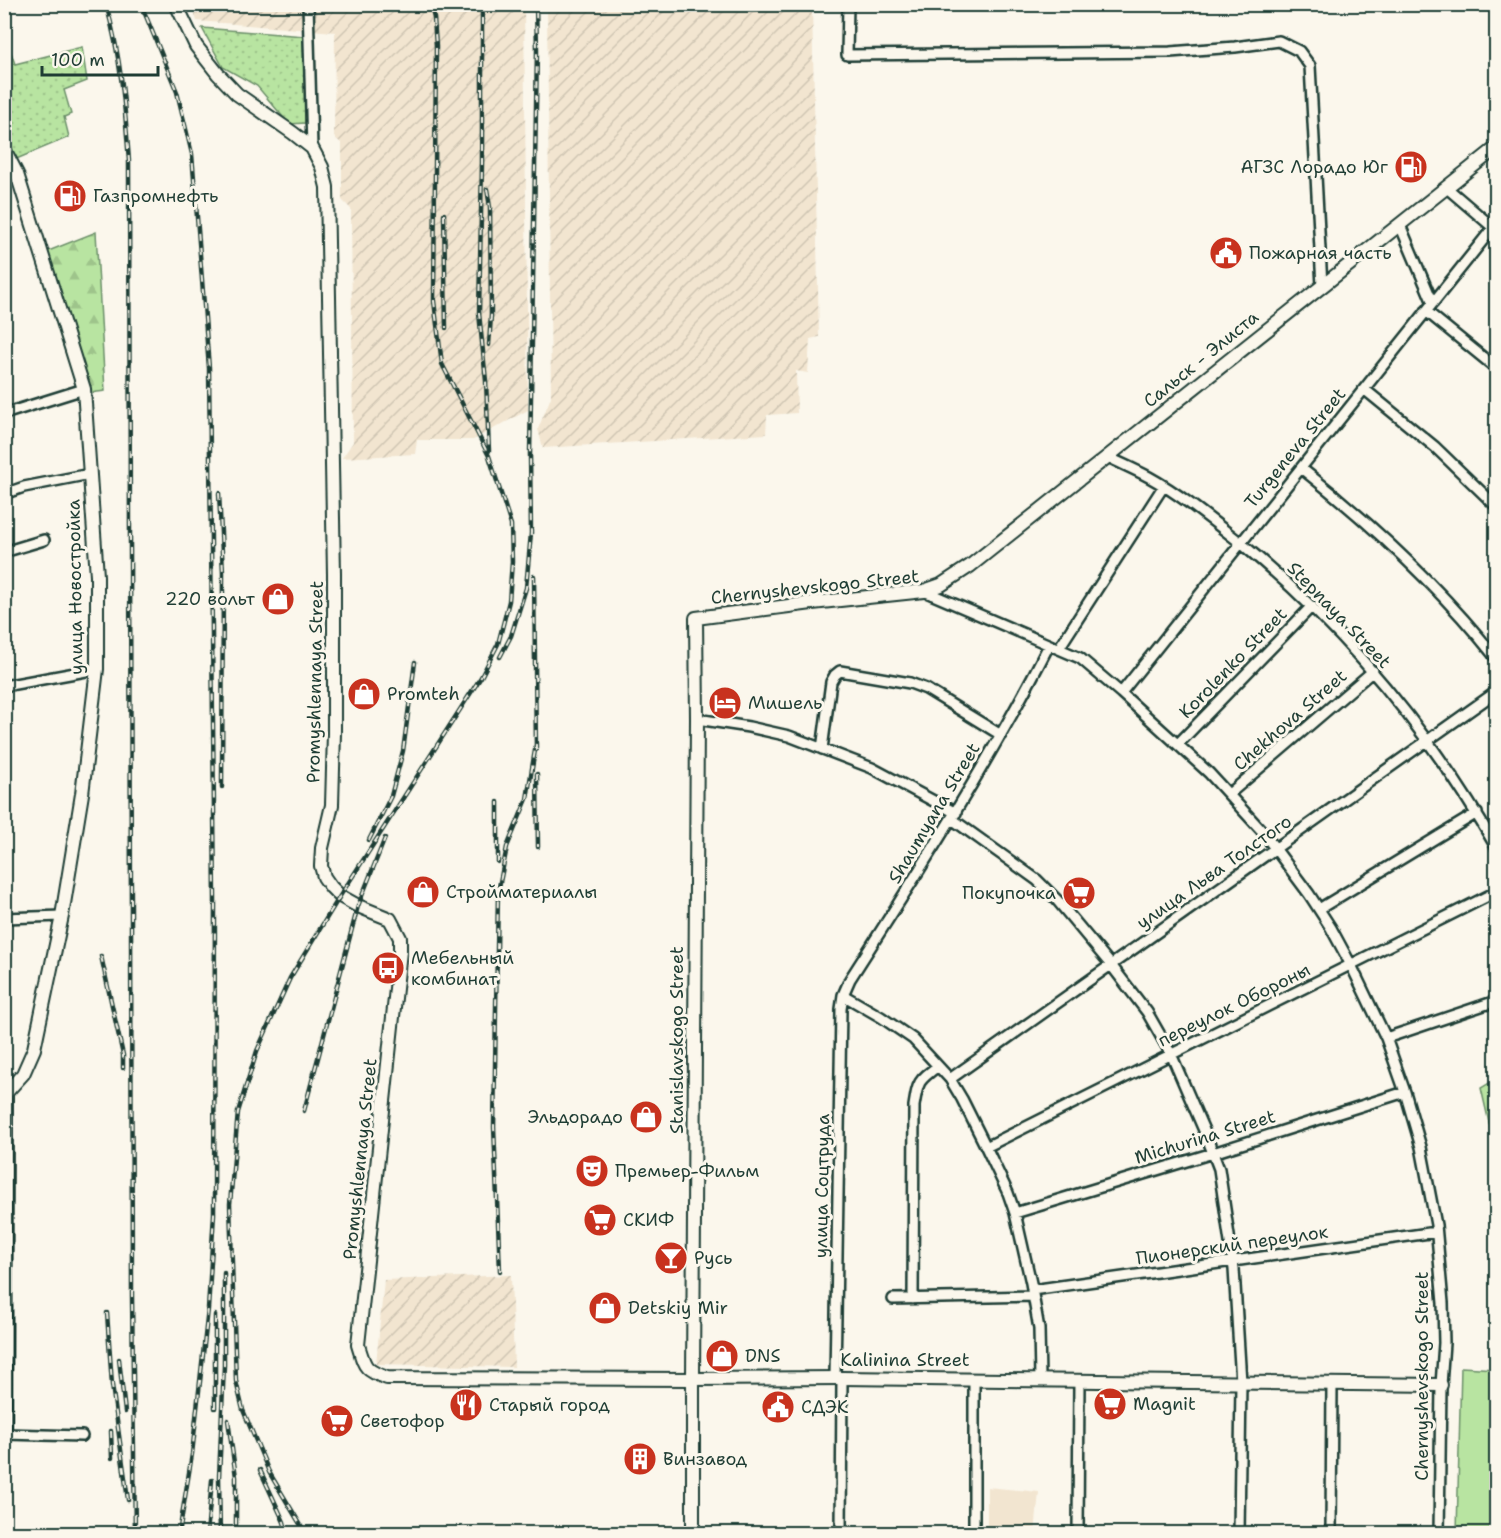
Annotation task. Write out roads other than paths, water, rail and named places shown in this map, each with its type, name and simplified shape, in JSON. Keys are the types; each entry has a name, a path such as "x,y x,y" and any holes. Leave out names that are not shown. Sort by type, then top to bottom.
{"main road":[{"name":"Promyshlennaya Street","path":"176,4 196,46 218,74 237,94 312,148 322,166 327,187 334,574 334,733 332,805 322,848 321,866 324,877 340,896 390,919 400,938 358,1345 364,1363 371,1372"},
{"name":"Сальск - Элиста","path":"924,591 941,585 970,566 1497,148"},
{"name":"улица Новостройка","path":"4,149 16,174 84,389 97,576 97,669 82,794 62,916 34,1049 23,1074 6,1093"},
{"name":"Chernyshevskogo Street","path":"696,618 924,591"},
{"name":"Stanislavskogo Street","path":"693,1533 696,618"},
{"name":"Kalinina Street","path":"371,1372 387,1378 1040,1379 1441,1385"}],"street":[{"path":"308,4 312,148"},
{"path":"848,4 847,55 1170,52 1279,41 1299,51 1310,66 1322,286"},
{"path":"1447,188 1496,228"},
{"path":"1400,225 1433,303"},
{"name":"Turgeneva Street","path":"1121,693 1426,311 1496,228"},
{"path":"1426,311 1497,368"},
{"path":"4,414 84,389"},
{"path":"1364,389 1435,447 1497,506"},
{"name":"Stepnaya Street","path":"1108,457 1151,478 1199,512 1240,543 1312,606 1373,671 1428,740 1497,847"},
{"path":"1301,468 1366,520 1402,554 1451,604 1497,658"},
{"path":"4,494 24,487 90,474"},
{"path":"1059,648 1163,487"},
{"path":"4,552 44,540"},
{"name":"Chernyshevskogo Street","path":"924,591 1080,658 1121,693 1229,794 1276,848 1319,909 1351,965 1386,1038 1405,1092 1423,1156 1437,1232 1444,1343 1441,1385 1439,1533"},
{"name":"Korolenko Street","path":"1178,744 1312,606"},
{"name":"Shaumyana Street","path":"843,995 850,979 954,816 1049,645"},
{"path":"4,686 97,669"},
{"path":"822,748 831,682 840,671 910,683 926,690 1001,735"},
{"name":"Chekhova Street","path":"1229,794 1373,671"},
{"name":"улица Льва Толстого","path":"950,1079 1497,692"},
{"path":"697,720 749,727 789,736 822,748 872,768 954,816 1038,880 1111,965 1147,1012 1171,1054 1219,1169 1233,1261 1241,1382 1239,1533"},
{"path":"1319,909 1477,813"},
{"name":"переулок Обороны","path":"986,1147 1497,892"},
{"path":"4,918 62,916"},
{"path":"843,995 913,1039 950,1079 962,1099 1008,1193 1015,1213 1039,1329 1040,1379"},
{"name":"улица Соцтруда","path":"841,1533 838,1378 843,995"},
{"path":"1386,1038 1497,1001"},
{"path":"913,1299 914,1106 917,1085 924,1076 938,1066"},
{"name":"Michurina Street","path":"1015,1213 1405,1092"},
{"path":"6,1093 5,1434 82,1436"},
{"name":"Пионерский переулок","path":"893,1299 1033,1293 1437,1232"},
{"path":"974,1379 974,1533"},
{"path":"1078,1533 1079,1380"},
{"path":"1331,1533 1332,1383"}],"railway":[{"path":"106,4 119,63 129,161 132,1296 135,1534"},
{"path":"141,4 177,92 192,154 209,368 215,899 214,1214 208,1309 192,1454 179,1534"},
{"path":"306,1534 269,1472 243,1410 236,1381 230,1204 238,1112 257,1051 290,978 481,677 498,644 509,601 512,562 511,525 489,456 442,364 434,301 436,46 434,18 430,4"},
{"path":"482,4 479,313 486,381 489,451"},
{"path":"500,657 511,636 526,588 531,533 536,4"},
{"path":"487,189 490,207 489,345"},
{"path":"444,214 446,328"},
{"path":"219,493 223,573 222,787"},
{"path":"534,576 536,750"},
{"path":"369,840 391,796 403,751 415,662"},
{"path":"500,1271 494,1127 498,892 507,847 527,799 536,744"},
{"path":"537,774 538,847"},
{"path":"498,802 498,862"},
{"path":"304,1111 358,906 385,838"},
{"path":"101,956 123,1055 123,1068"},
{"path":"220,1534 219,1477 224,1365 224,1273"},
{"path":"107,1313 112,1385 128,1500"},
{"path":"215,1315 215,1408"},
{"path":"119,1359 125,1412"},
{"path":"228,1420 236,1477 236,1534"},
{"path":"111,1431 112,1458"},
{"path":"260,1470 284,1522 287,1534"},
{"path":"207,1534 212,1480"}],"place":[{"name":"АГЗС Лорадо Юг","path":"1411,167"},
{"name":"Газпромнефть","path":"70,196"},
{"name":"Пожарная часть","path":"1226,253"},
{"name":"220 вольт","path":"278,599"},
{"name":"Promteh","path":"364,694"},
{"name":"Мишель","path":"725,703"},
{"name":"Стройматериалы","path":"423,892"},
{"name":"Покупочка","path":"1079,893"},
{"name":"Мебельный комбинат","path":"388,968"},
{"name":"Эльдорадо","path":"646,1117"},
{"name":"Премьер-Фильм","path":"592,1171"},
{"name":"СКИФ","path":"600,1220"},
{"name":"Русь","path":"671,1258"},
{"name":"Detskiy Mir","path":"605,1308"},
{"name":"DNS","path":"722,1356"},
{"name":"Magnit","path":"1110,1404"},
{"name":"Старый город","path":"466,1405"},
{"name":"СДЭК","path":"778,1407"},
{"name":"Светофор","path":"337,1421"},
{"name":"Винзавод","path":"640,1459"}]}
